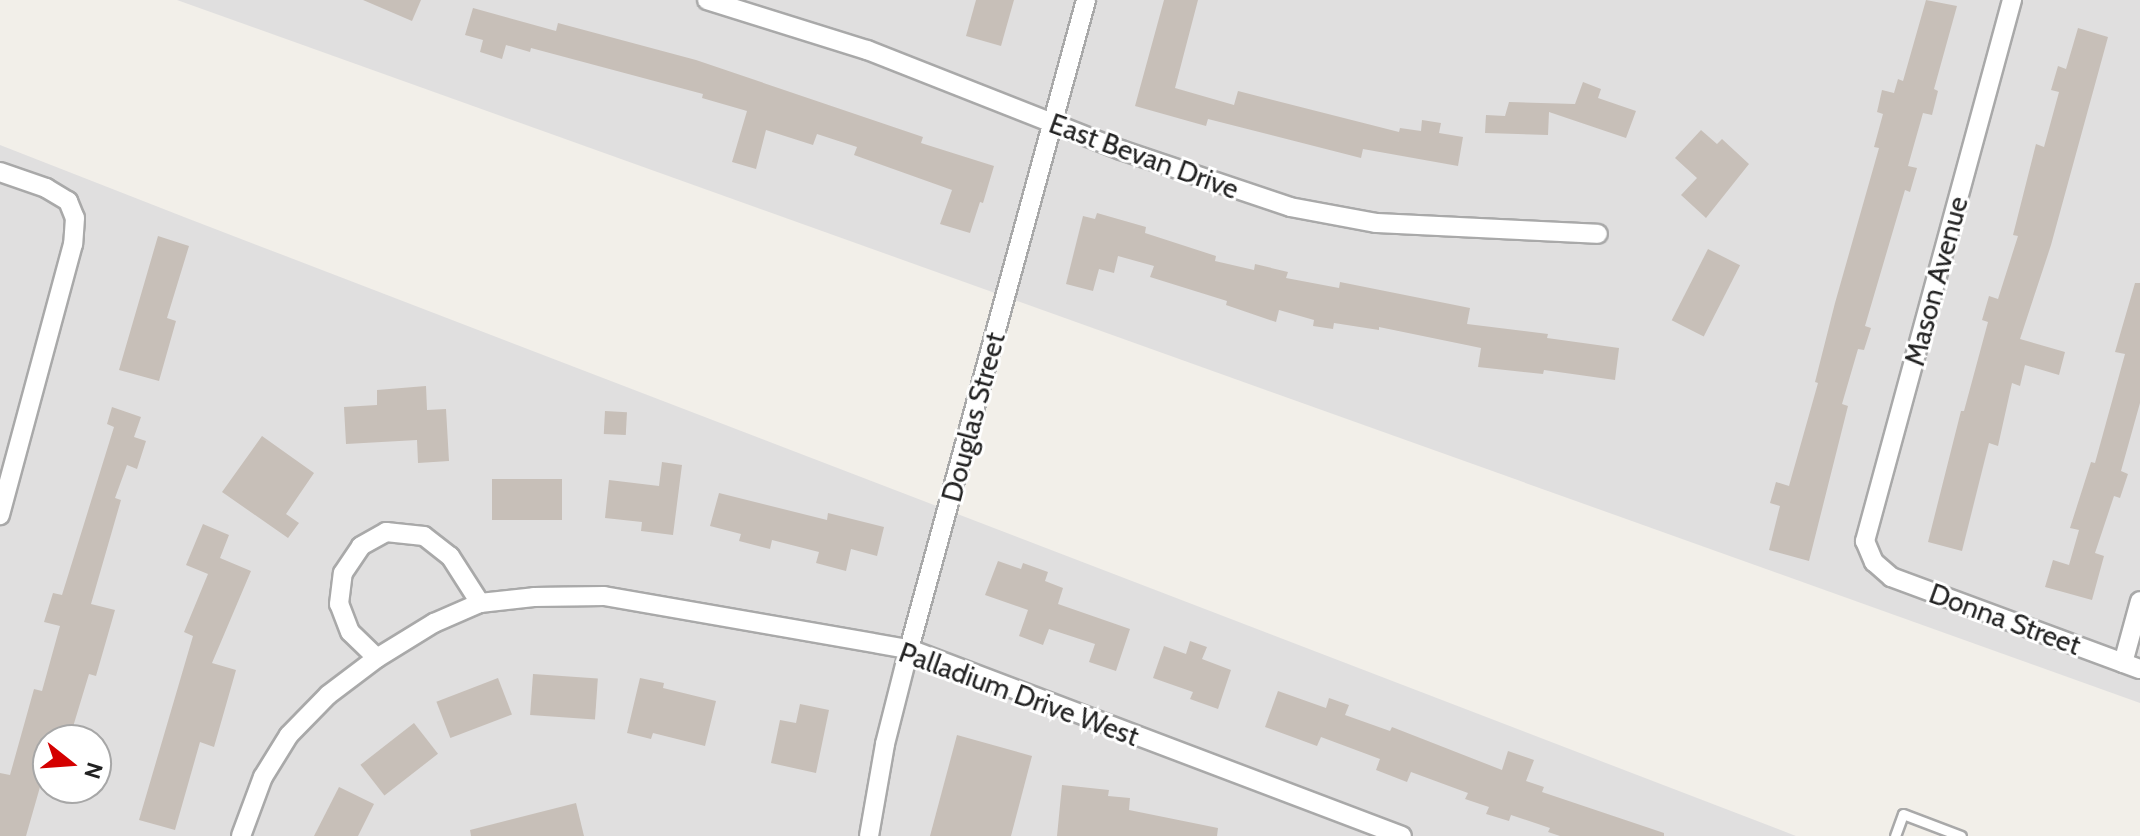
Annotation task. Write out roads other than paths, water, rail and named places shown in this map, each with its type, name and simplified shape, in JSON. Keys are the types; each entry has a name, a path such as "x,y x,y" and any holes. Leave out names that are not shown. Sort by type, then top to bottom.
{"street":[{"name":"East Bevan Drive","path":"707,0 733,3 892,59 1052,124 1290,207 1376,223 1598,234"},
{"name":"Douglas Street","path":"869,836 885,744 909,649 1086,0"},
{"name":"Mason Avenue","path":"1874,562 1865,541 2012,0"},
{"path":"0,172 46,188 68,201 75,218 73,244 0,515"},
{"path":"377,658 350,632 339,604 343,573 361,546 386,532 424,536 450,556 480,603"},
{"name":"Donna Street","path":"1874,562 1891,577 2132,666"},
{"name":"Palladium Drive West","path":"242,831 263,777 289,735 328,695 377,658 434,623 480,603 534,597 604,596 909,649 1402,836"},
{"path":"2132,666 2140,601"}],"lane":[{"path":"1895,836 1903,814 1955,835"}]}
